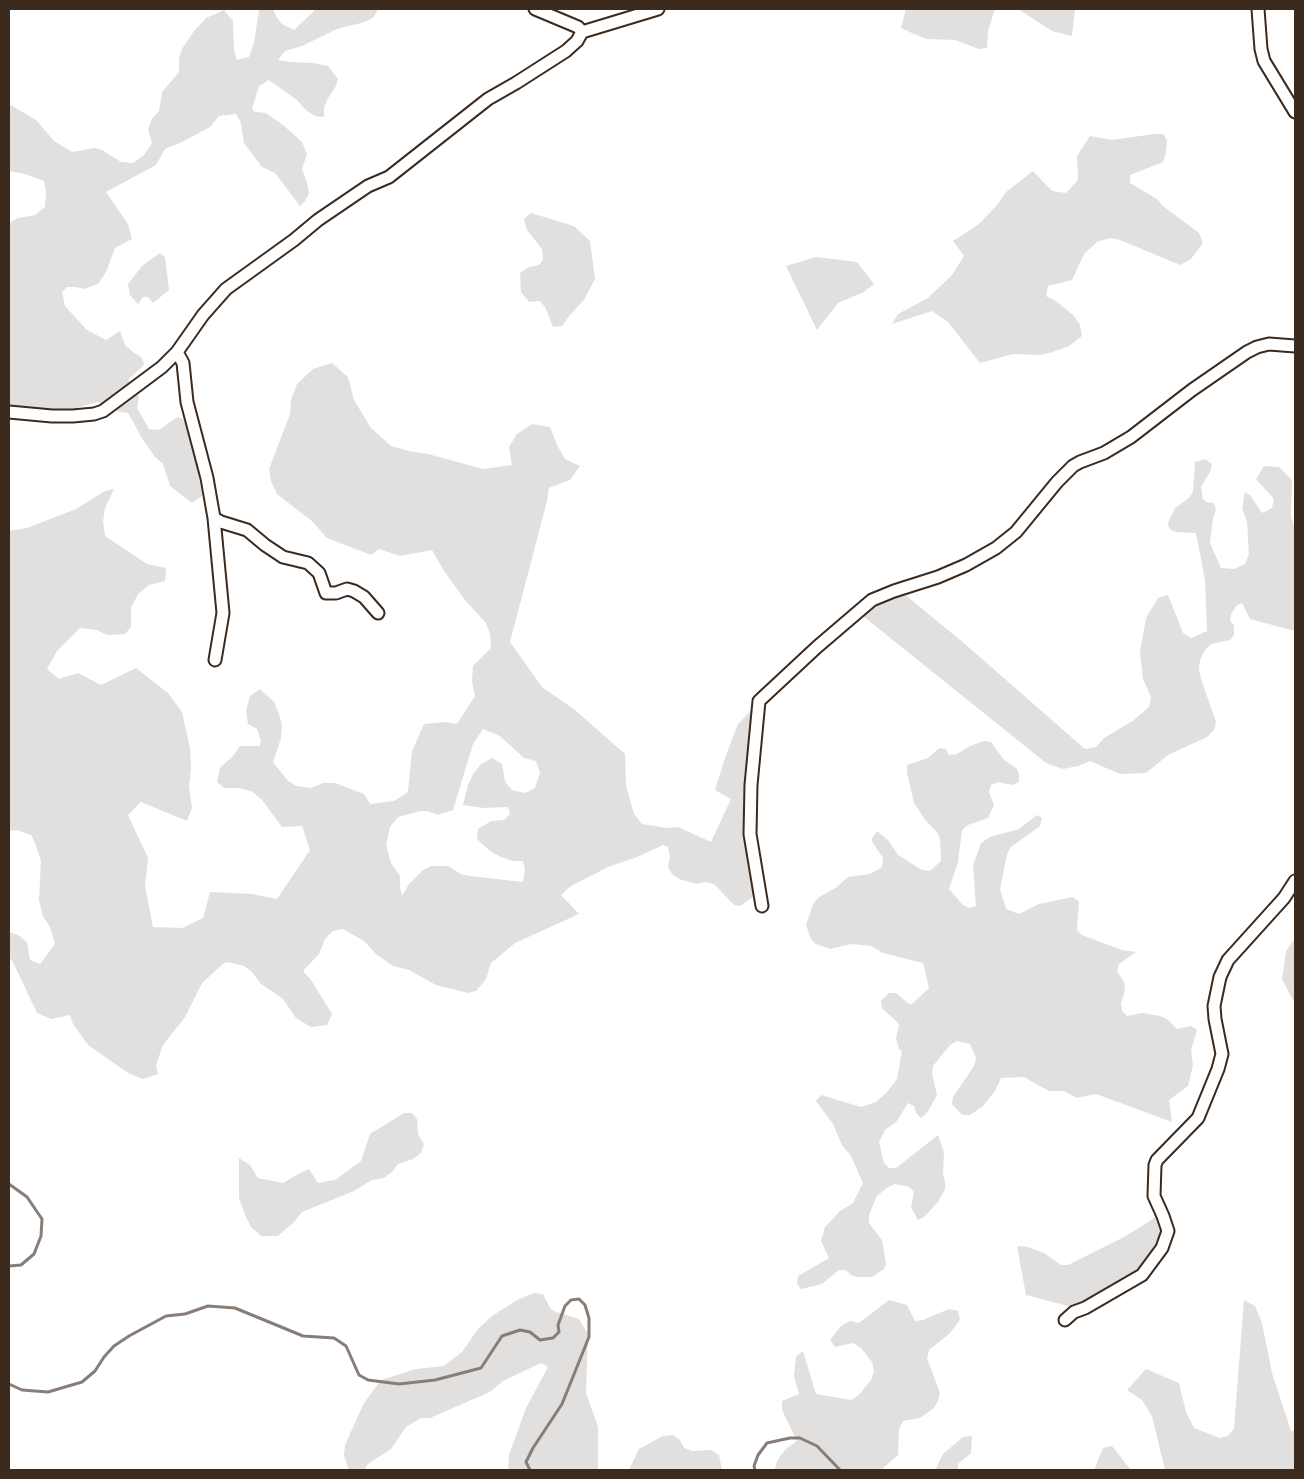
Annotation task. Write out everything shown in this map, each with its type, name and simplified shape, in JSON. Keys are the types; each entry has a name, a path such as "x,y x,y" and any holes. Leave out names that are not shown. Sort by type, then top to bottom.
{"street":[{"path":"535,9 578,28 582,32"},
{"path":"9,412 59,416 87,415 103,411 150,378 177,352 203,315 226,288 294,240 318,220 368,186 389,177 488,99 566,51 578,41 582,32 658,9"},
{"path":"1258,9 1260,49 1264,61 1295,112"},
{"path":"762,906 750,834 751,785 756,716 759,701 816,647 858,614 872,600 938,577 966,565 996,548 1016,532 1057,482 1073,466 1131,437 1192,390 1247,352 1269,344 1295,346"},
{"path":"177,352 183,363 186,397 207,478 214,518 223,613 216,660"},
{"path":"214,518 220,522 247,530 265,546 283,557 308,563 319,573 326,593 350,590 364,597 378,613"},
{"path":"1065,1320 1074,1312 1085,1308 1142,1275 1162,1248 1168,1231 1164,1216 1154,1196 1154,1165 1198,1118 1218,1069 1222,1054 1214,1006 1223,969 1228,960 1254,929 1284,898 1295,881"}],"shaded area":[{"path":"259,9 273,9 282,24 294,30 314,9 378,9 374,17 365,22 337,29 302,46 285,51 278,60 328,66 338,79 324,108 324,117 315,116 306,110 297,100 269,80 259,86 252,109 255,112 266,113 283,125 302,142 307,154 302,169 309,193 305,201 300,206 275,173 262,167 244,143 241,123 236,114 219,116 210,127 165,149 156,165 106,192 128,224 132,239 115,248 106,272 98,284 84,289 67,287 62,292 65,306 87,330 106,340 120,331 125,345 142,358 144,365 128,380 139,397 137,408 149,429 159,430 177,417 183,419 191,437 202,496 192,503 170,486 163,464 155,457 141,437 128,413 120,412 97,402 73,409 9,406 9,223 18,218 35,215 45,207 46,191 44,181 25,174 9,171 9,104 36,120 54,141 72,152 95,148 102,150 121,162 133,163 144,155 152,143 148,130 152,119 159,111 162,92 179,72 179,58 182,49 194,31 206,18 224,10 233,21 234,50 237,60 249,57 254,43"},
{"path":"906,9 995,9 988,31 987,48 979,49 955,40 927,39 901,28"},
{"path":"1018,9 1075,9 1072,36 1052,31"},
{"path":"1164,134 1167,141 1163,162 1130,175 1130,183 1157,199 1163,206 1199,233 1203,243 1191,259 1180,265 1120,240 1110,238 1097,242 1084,254 1072,280 1048,286 1046,296 1056,301 1074,316 1080,325 1082,336 1069,346 1040,355 1013,354 980,363 948,322 932,311 892,324 898,314 928,298 952,275 964,256 953,241 979,224 998,204 1006,192 1033,171 1052,191 1066,193 1078,180 1077,156 1090,136 1112,140"},
{"path":"531,213 574,226 590,241 595,279 584,300 562,326 553,327 545,307 540,301 529,302 521,292 520,273 529,267 539,265 543,260 542,249 527,230 524,219"},
{"path":"160,253 165,257 169,290 153,303 148,297 143,297 138,304 130,295 128,284 142,266"},
{"path":"816,257 857,262 874,284 864,292 838,303 817,330 786,266"},
{"path":"332,363 348,377 354,400 371,428 391,446 409,451 428,454 483,469 512,465 509,447 517,434 532,424 550,427 565,459 580,466 570,480 549,488 510,642 542,687 575,710 625,754 626,786 634,814 642,824 667,828 678,827 711,842 731,799 715,790 726,755 738,724 754,707 744,815 749,862 756,883 753,897 740,906 734,905 714,884 705,882 697,884 679,879 672,874 668,867 670,857 668,847 663,845 608,867 571,886 561,895 579,914 515,943 491,963 486,979 476,991 468,993 436,985 409,970 393,966 376,954 364,941 343,929 333,931 325,939 319,954 303,971 311,980 332,1014 327,1025 311,1027 296,1018 283,999 260,983 252,972 244,966 228,962 224,963 202,983 185,1017 163,1045 156,1065 158,1074 143,1079 128,1073 88,1045 73,1024 70,1015 51,1019 37,1013 9,957 9,932 18,935 27,942 30,960 40,964 55,944 50,927 43,916 39,900 41,861 36,845 31,835 17,830 9,831 9,531 27,528 76,509 105,491 114,489 105,508 103,522 105,536 147,564 166,568 165,581 149,585 138,594 131,608 131,627 125,634 107,635 97,630 80,628 57,651 47,669 59,679 78,673 101,685 136,668 168,693 182,712 190,748 191,769 189,786 192,808 187,821 141,802 128,815 148,858 145,886 153,927 182,928 203,918 210,892 252,894 277,899 310,850 302,826 282,827 262,800 253,792 240,788 224,788 217,782 220,768 233,756 240,746 260,746 261,741 257,729 248,724 246,711 250,696 260,689 274,702 282,725 281,738 273,762 288,781 297,786 311,788 323,783 335,783 364,794 370,804 394,801 408,792 412,751 424,724 446,722 457,724 475,696 472,681 473,666 491,648 490,634 486,623 465,600 444,571 432,550 400,556 379,549 371,555 327,538 313,522 277,494 271,481 269,469 290,414 291,400 297,384 313,369","holes":["483,729 500,736 524,758 536,761 540,773 535,788 525,793 512,790 505,782 502,764 492,758 481,764 473,774 463,805 484,808 508,807 510,814 504,820 491,821 478,829 477,839 490,851 501,857 513,861 523,861 525,869 523,882 470,876 461,874 448,866 431,866 423,870 409,884 402,896 400,876 391,863 386,845 390,827 398,817 421,811 438,815 453,810 473,744"]},
{"path":"1205,459 1212,464 1210,472 1201,487 1203,499 1206,502 1214,503 1216,510 1213,518 1210,543 1221,568 1234,569 1245,564 1249,554 1247,522 1242,508 1245,492 1250,495 1262,513 1272,508 1274,499 1256,479 1264,466 1279,467 1292,480 1291,517 1295,527 1295,631 1250,619 1242,603 1236,606 1230,621 1234,625 1234,635 1230,640 1211,644 1205,650 1200,660 1201,679 1216,722 1214,730 1207,737 1168,755 1146,773 1120,774 1090,761 1063,769 1046,763 863,616 875,603 903,593 965,644 1085,749 1096,747 1104,738 1134,720 1149,707 1151,697 1143,679 1140,652 1146,618 1158,598 1168,595 1183,633 1191,638 1207,631 1205,580 1196,533 1176,532 1168,526 1175,508 1189,498 1193,492 1195,462"},
{"path":"984,741 991,742 1004,760 1016,768 1019,774 1019,782 1012,785 998,782 991,785 989,792 994,805 988,818 968,825 962,830 958,862 949,889 963,905 969,908 976,906 973,865 981,843 990,837 1019,829 1037,815 1042,818 1040,826 1011,847 1007,854 1000,889 1006,909 1019,914 1039,904 1072,897 1079,901 1077,930 1082,935 1122,950 1136,952 1119,964 1117,971 1124,982 1125,990 1121,1004 1122,1011 1127,1016 1142,1013 1160,1016 1167,1019 1177,1029 1191,1026 1197,1030 1191,1050 1193,1065 1188,1086 1169,1100 1172,1122 1096,1094 1077,1098 1064,1091 1049,1091 1024,1077 1001,1078 995,1091 982,1107 970,1115 962,1115 952,1104 953,1097 974,1066 976,1058 970,1044 957,1041 950,1045 933,1066 932,1074 937,1095 927,1113 921,1118 916,1113 914,1106 908,1103 897,1121 885,1130 879,1142 884,1163 889,1168 896,1168 938,1135 944,1152 943,1174 945,1189 938,1202 924,1217 918,1220 911,1207 914,1192 909,1187 895,1184 888,1187 877,1196 869,1215 869,1223 882,1240 886,1263 884,1269 872,1277 857,1277 851,1275 846,1270 839,1270 822,1284 801,1289 797,1284 798,1276 829,1258 821,1241 825,1227 840,1211 853,1203 863,1183 851,1156 842,1145 833,1124 816,1101 821,1095 861,1107 876,1102 887,1092 897,1079 902,1051 899,1049 896,1038 898,1023 882,1008 881,1001 889,993 896,993 909,1004 912,1004 929,988 923,963 883,953 871,946 851,944 830,949 816,944 811,939 806,925 813,904 818,898 837,887 848,877 870,874 882,867 883,858 871,840 877,831 888,840 898,855 922,870 930,871 941,861 940,838 914,803 907,765 928,758 939,748 946,749 949,755 957,754 970,746"},
{"path":"1295,938 1295,1004 1282,979 1286,951"},
{"path":"404,1113 412,1113 417,1119 418,1134 424,1144 421,1153 413,1159 398,1164 384,1178 372,1180 354,1191 302,1212 278,1236 261,1236 251,1227 239,1198 239,1158 250,1165 258,1178 283,1183 309,1169 318,1183 335,1180 361,1161 370,1134"},
{"path":"1158,1214 1164,1230 1158,1247 1139,1273 1072,1307 1026,1295 1017,1246 1028,1247 1044,1253 1061,1265 1068,1265 1124,1237"},
{"path":"534,1293 543,1294 550,1308 556,1312 579,1319 588,1334 586,1393 598,1427 598,1470 508,1470 509,1455 526,1408 548,1367 541,1363 503,1381 490,1392 430,1418 421,1418 406,1427 391,1449 368,1464 364,1470 349,1470 344,1456 345,1445 364,1403 381,1380 416,1369 444,1366 462,1352 478,1329 492,1316 517,1300"},
{"path":"889,1300 907,1305 915,1321 923,1320 949,1309 958,1311 960,1320 949,1334 929,1350 927,1358 940,1393 934,1408 920,1418 903,1421 899,1429 898,1455 881,1470 775,1470 780,1456 797,1441 782,1410 782,1401 799,1394 794,1376 796,1357 803,1351 816,1394 851,1400 859,1395 871,1380 874,1371 872,1362 861,1348 853,1343 835,1347 830,1340 841,1326 850,1321 859,1323"},
{"path":"1244,1300 1255,1306 1262,1323 1272,1373 1291,1431 1295,1430 1295,1470 1165,1470 1152,1416 1142,1400 1127,1390 1146,1369 1179,1383 1186,1412 1194,1428 1220,1438 1228,1436 1234,1428"},
{"path":"673,1435 680,1440 684,1448 693,1451 711,1450 719,1455 722,1470 629,1470 639,1449 663,1436"},
{"path":"972,1436 971,1453 958,1464 958,1470 935,1470 943,1454 963,1437"},
{"path":"1112,1446 1131,1470 1094,1470 1103,1448"}],"waterway":[{"path":"9,1184 27,1197 42,1219 41,1236 34,1254 21,1265 9,1266"},
{"path":"9,1384 22,1390 48,1392 82,1382 95,1371 114,1346 129,1336 166,1316 185,1314 208,1306 235,1308 303,1336 334,1338 346,1346 359,1375 368,1380 399,1384 435,1380 481,1368 502,1336 520,1330 530,1332 540,1340 553,1338 559,1332 558,1325 565,1306 571,1300 579,1299 585,1305 589,1318 589,1337 562,1404 526,1462 530,1470"},
{"path":"755,1470 754,1466 758,1455 767,1443 790,1438 800,1438 817,1446 840,1470"}]}
